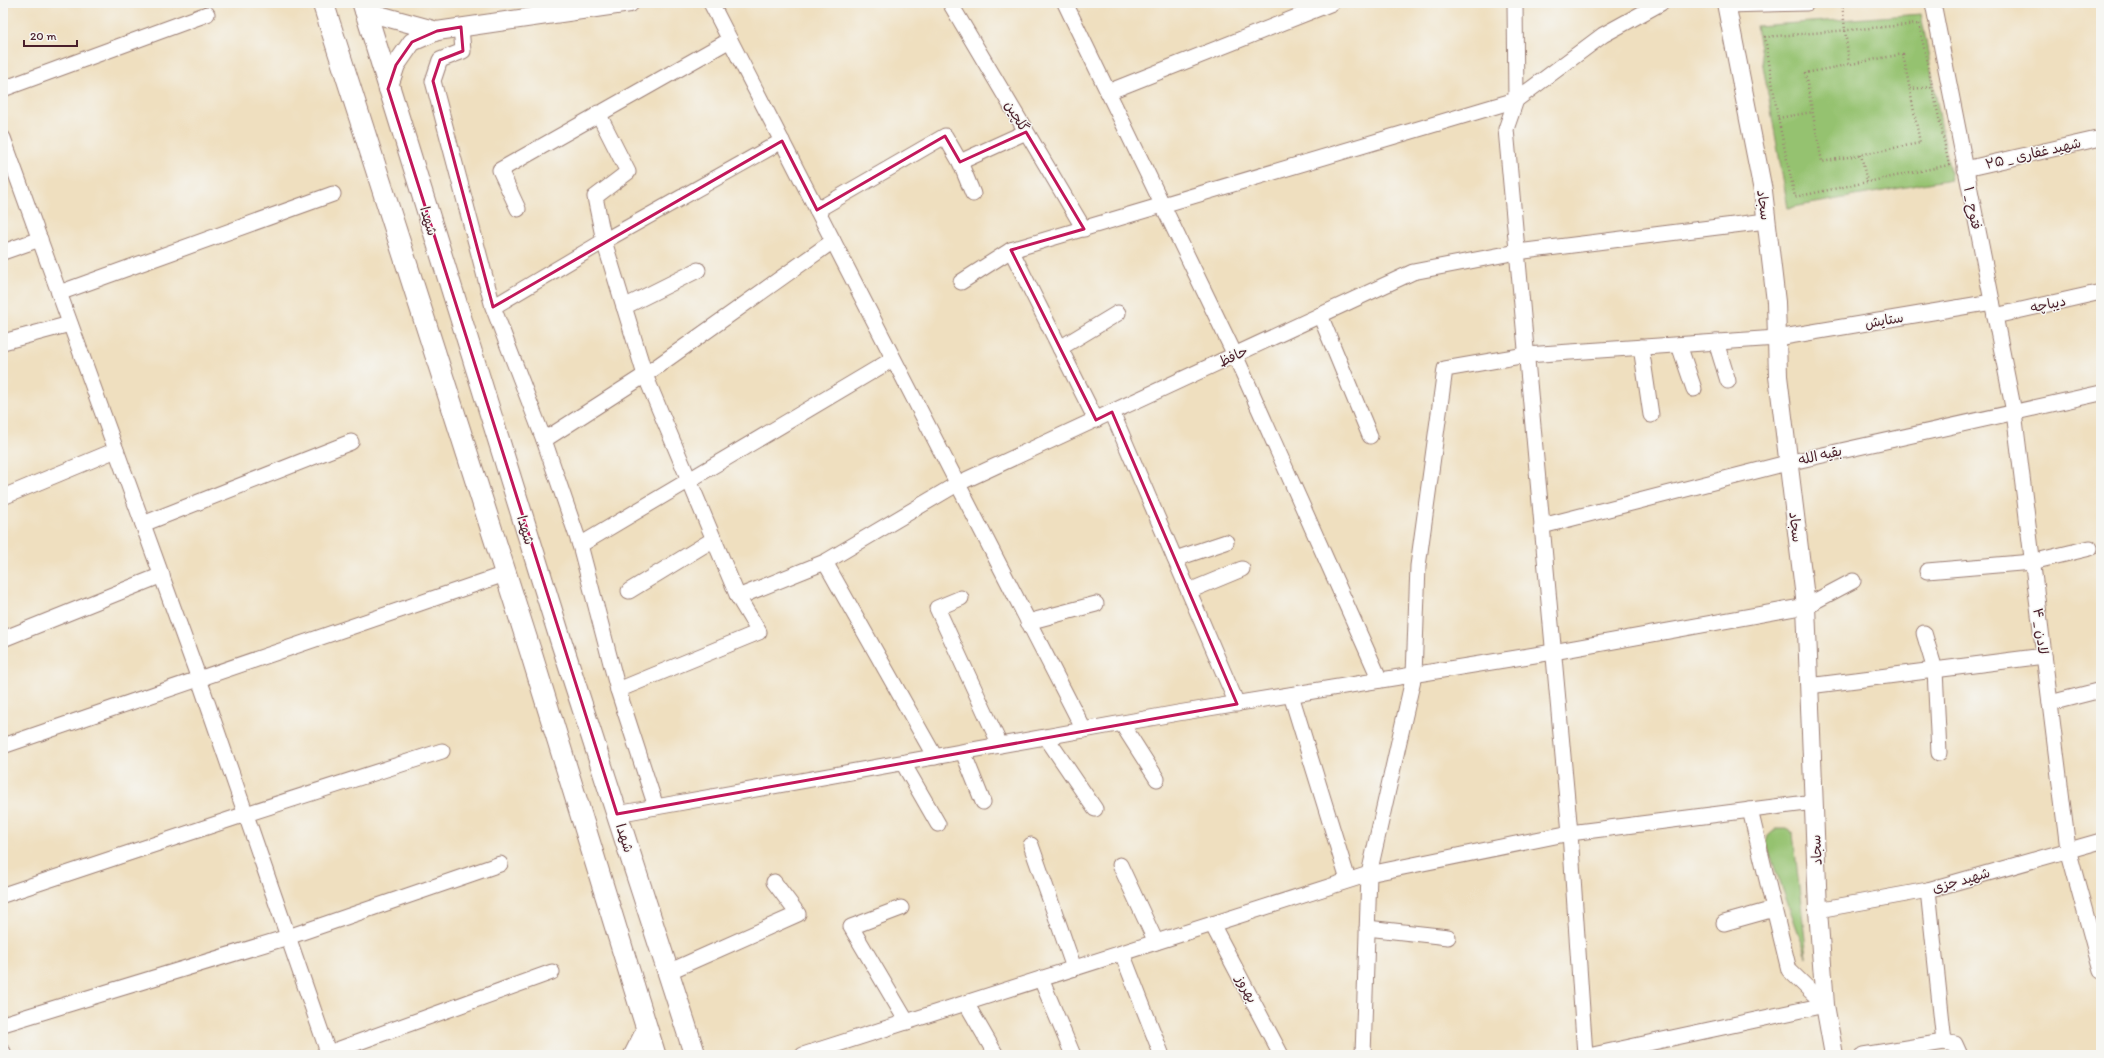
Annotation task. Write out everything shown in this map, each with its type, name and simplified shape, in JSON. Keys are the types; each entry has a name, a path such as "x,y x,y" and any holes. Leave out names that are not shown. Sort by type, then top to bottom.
{"main road":[{"path":"323,3 472,469 655,1055"},
{"name":"شهدا","path":"363,7 504,458 695,1055"},
{"path":"472,469 504,458"}],"street":[{"path":"388,89 396,66 412,42 437,30 461,27 554,8 630,3"},
{"path":"711,3 1084,730"},
{"name":"گلچین","path":"950,3 1084,229"},
{"path":"1065,3 1235,355 1380,680"},
{"path":"1108,92 1332,3"},
{"path":"1515,3 1516,100 1506,129 1570,833 1585,1055"},
{"path":"961,282 1011,250 1516,100 1603,35 1661,3"},
{"path":"1726,4 1808,3"},
{"name":"فتوح _ ۱","path":"1934,3 1965,169 2014,412"},
{"name":"سجاد","path":"1726,4 1763,192 1776,302 1778,376 1787,463 1806,606 1818,910 1825,1005 1834,1055"},
{"path":"363,7 437,30"},
{"path":"3,89 207,14"},
{"path":"461,27 463,51 440,60 433,81 493,307 544,440 580,545 618,690 656,807"},
{"path":"518,209 500,170 598,113 730,40"},
{"path":"598,113 628,172 595,197 604,241 645,375 738,597 759,632 618,690"},
{"path":"960,162 1026,132"},
{"path":"817,210 945,136 960,162 973,194"},
{"path":"3,138 199,679 327,1054 552,972"},
{"name":"شهید غفاری _ ۲۵","path":"1965,169 2101,138"},
{"path":"493,307 604,241 782,141"},
{"path":"59,293 333,194"},
{"name":"حافظ","path":"738,597 825,562 957,484 1413,272 1517,252 1766,221"},
{"path":"3,252 40,239"},
{"path":"544,440 645,375 833,241"},
{"path":"1011,250 1096,420"},
{"path":"624,307 698,270"},
{"name":"دیباچه","path":"1993,309 2101,292"},
{"name":"ستایش","path":"1414,675 1418,566 1445,369 1526,355 1777,338 1993,309"},
{"path":"1060,348 1118,314"},
{"path":"1320,315 1370,436"},
{"path":"3,342 70,324"},
{"path":"1716,342 1728,380"},
{"path":"1679,345 1694,389"},
{"path":"1641,347 1651,415"},
{"path":"580,545 893,359"},
{"name":"بقیه الله","path":"1542,526 1787,463 2101,393"},
{"path":"1112,412 1237,704"},
{"name":"لادن _ ۴","path":"2014,412 2068,849 2101,971"},
{"path":"143,524 351,442"},
{"path":"3,497 116,450"},
{"path":"629,591 714,538"},
{"path":"1175,560 1226,542"},
{"path":"1927,572 2032,562 2090,548"},
{"path":"825,562 935,757"},
{"path":"1189,591 1242,569"},
{"path":"3,746 505,574"},
{"path":"3,639 162,575"},
{"path":"617,814 1084,730 1553,652 1806,606 1853,582"},
{"path":"961,598 937,608 1000,745"},
{"path":"1028,622 1096,604"},
{"path":"1924,633 1936,670 1939,753"},
{"path":"1809,686 2044,656"},
{"path":"1363,1055 1369,874 1414,675"},
{"path":"2050,703 2101,690"},
{"path":"1292,695 1348,880"},
{"path":"1122,724 1158,779"},
{"path":"1046,737 1095,808"},
{"path":"3,896 246,814 442,751"},
{"path":"963,752 983,802"},
{"path":"903,763 938,824"},
{"path":"803,1055 1369,874 1570,833 1814,802"},
{"path":"1750,810 1789,970 1825,1005"},
{"name":"شهید جزی","path":"1818,910 1928,890 2068,849 2101,841"},
{"path":"1031,845 1074,968"},
{"path":"3,1024 288,937 500,864"},
{"path":"1120,865 1156,942"},
{"path":"668,972 798,914 774,882"},
{"path":"1928,890 1944,1042"},
{"path":"902,908 851,927 907,1022"},
{"path":"1724,923 1774,909"},
{"name":"بهروز","path":"1212,924 1281,1055"},
{"path":"1367,928 1448,937"},
{"path":"1122,953 1162,1053"},
{"path":"1041,979 1073,1055"},
{"path":"966,1003 996,1055"},
{"path":"1593,1055 1825,1005"},
{"path":"633,1055 646,1029"},
{"path":"1863,1055 1944,1042 1955,1044 1960,1055"}],"path":[{"path":"1842,3 1849,64"},
{"path":"1919,24 1949,165 1795,197 1778,118 1765,37 1845,30 1919,24"},
{"path":"1903,54 1920,142 1822,162 1806,73 1849,64 1903,54"},
{"path":"1910,89 1933,87"},
{"path":"1778,118 1813,112"},
{"path":"1861,154 1867,182"}],"highlighted area":[{"path":"461,27 463,51 440,60 433,81 493,307 782,141 817,210 945,136 960,162 1026,132 1084,229 1011,250 1096,420 1112,412 1237,704 617,814 388,89 396,65 412,42 437,31"}],"green space":[{"path":"1921,14 1951,179 1788,208 1756,26"},
{"path":"1776,829 1786,829 1793,833 1807,957 1766,843 1768,836"}]}
